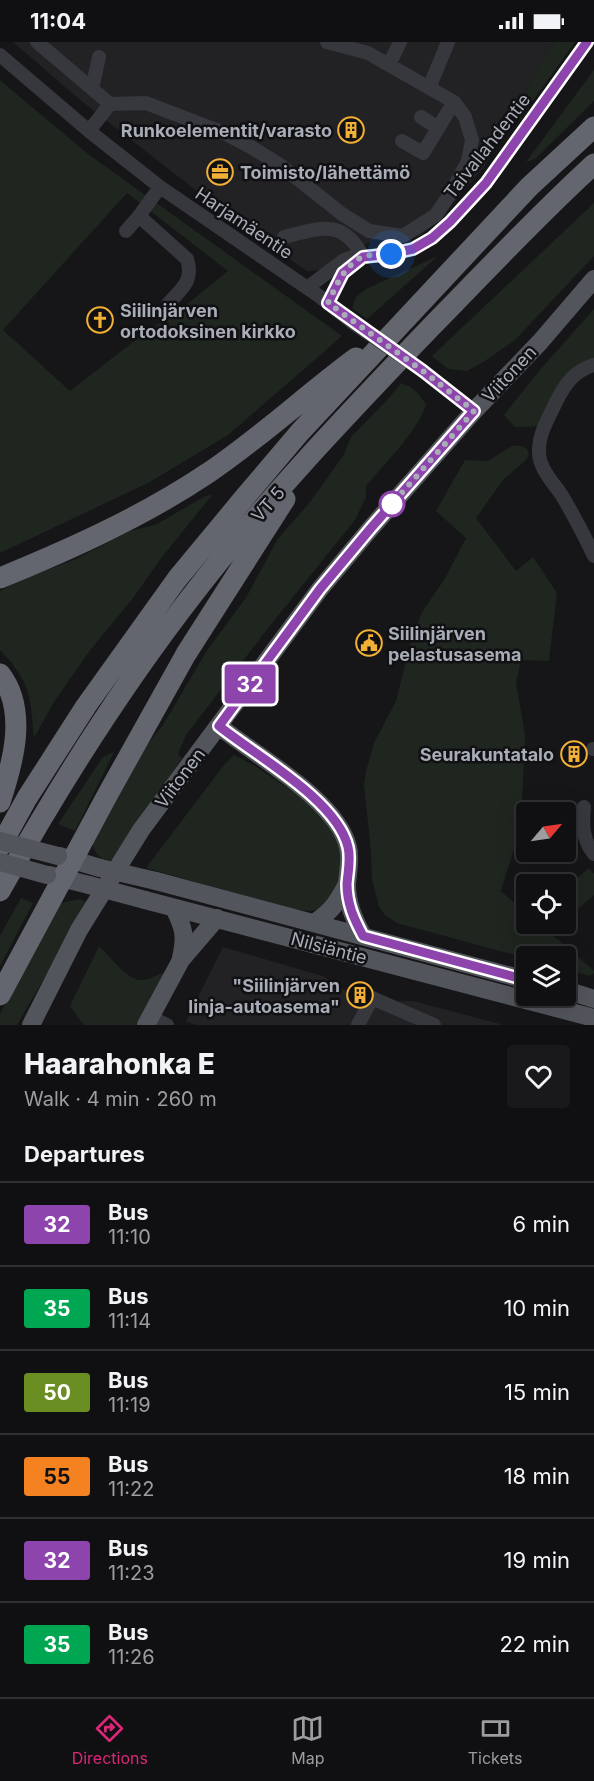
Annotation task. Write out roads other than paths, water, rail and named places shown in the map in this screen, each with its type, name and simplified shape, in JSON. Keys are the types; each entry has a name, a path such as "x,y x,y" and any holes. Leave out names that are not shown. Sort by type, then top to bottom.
{"highway":[{"name":"VT 5","path":"0,847 27,798 86,706 177,579 300,432 529,187 594,127"},
{"name":"VT 5","path":"0,891 45,810 102,721 193,594 325,437 548,206 594,164"},
{"path":"0,578 85,541 154,506 208,473 265,432 327,379 398,327"},
{"path":"0,995 60,867 109,792 186,654 325,437"},
{"path":"0,674 8,684 16,725 9,773 0,802"}],"main road":[{"name":"Viitonen","path":"31,1025 79,930 141,830 320,589 474,411 540,342 594,279"},
{"path":"219,726 299,785 334,817 349,848 347,883 350,910 363,936"},
{"path":"0,842 60,867"},
{"path":"0,862 60,867"},
{"name":"Nilsiäntie","path":"60,867 100,868 516,977"},
{"name":"Nilsiäntie","path":"60,867 89,885 587,1012"},
{"path":"314,923 338,903 347,883"},
{"path":"174,908 184,933 185,942 181,960"},
{"path":"148,1021 181,960 217,918"},
{"name":"Nilsiäntie","path":"576,1000 587,1012"}],"street":[{"path":"37,42 110,104 146,103 224,133 280,165 322,200 369,231 403,236 436,215 468,161 472,140 465,117 454,102 389,65 370,48 327,42"},
{"path":"389,65 400,42"},
{"path":"429,88 448,42"},
{"name":"Taivallahdentie","path":"307,288 344,260 358,255 363,257 391,254 413,249 432,238 486,183 587,42"},
{"name":"Harjamäentie","path":"0,55 89,131 160,187 307,288 423,371 474,411"},
{"path":"92,89 99,57"},
{"path":"402,141 423,153 454,102"},
{"path":"89,131 110,104"},
{"path":"421,117 438,128"},
{"path":"126,231 160,187"},
{"path":"139,216 187,259 190,269 187,284 168,304"},
{"path":"284,237 320,228 334,229 356,243 363,257 343,273 328,303"},
{"path":"594,365 584,368 570,378 545,426 538,452 543,469 561,494 594,556"},
{"path":"584,807 586,845 594,854"},
{"path":"358,1025 372,998 426,1023"},
{"path":"148,1021 167,1025"}],"place":[{"name":"Runkoelementit/varasto","path":"351,130"},
{"name":"Toimisto/lähettämö","path":"220,172"},
{"name":"Siilinjärven ortodoksinen kirkko","path":"100,320"},
{"name":"Siilinjärven pelastusasema","path":"369,643"},
{"name":"Seurakuntatalo","path":"574,754"},
{"name":"\"Siilinjärven linja-autoasema\"","path":"360,995"}]}
